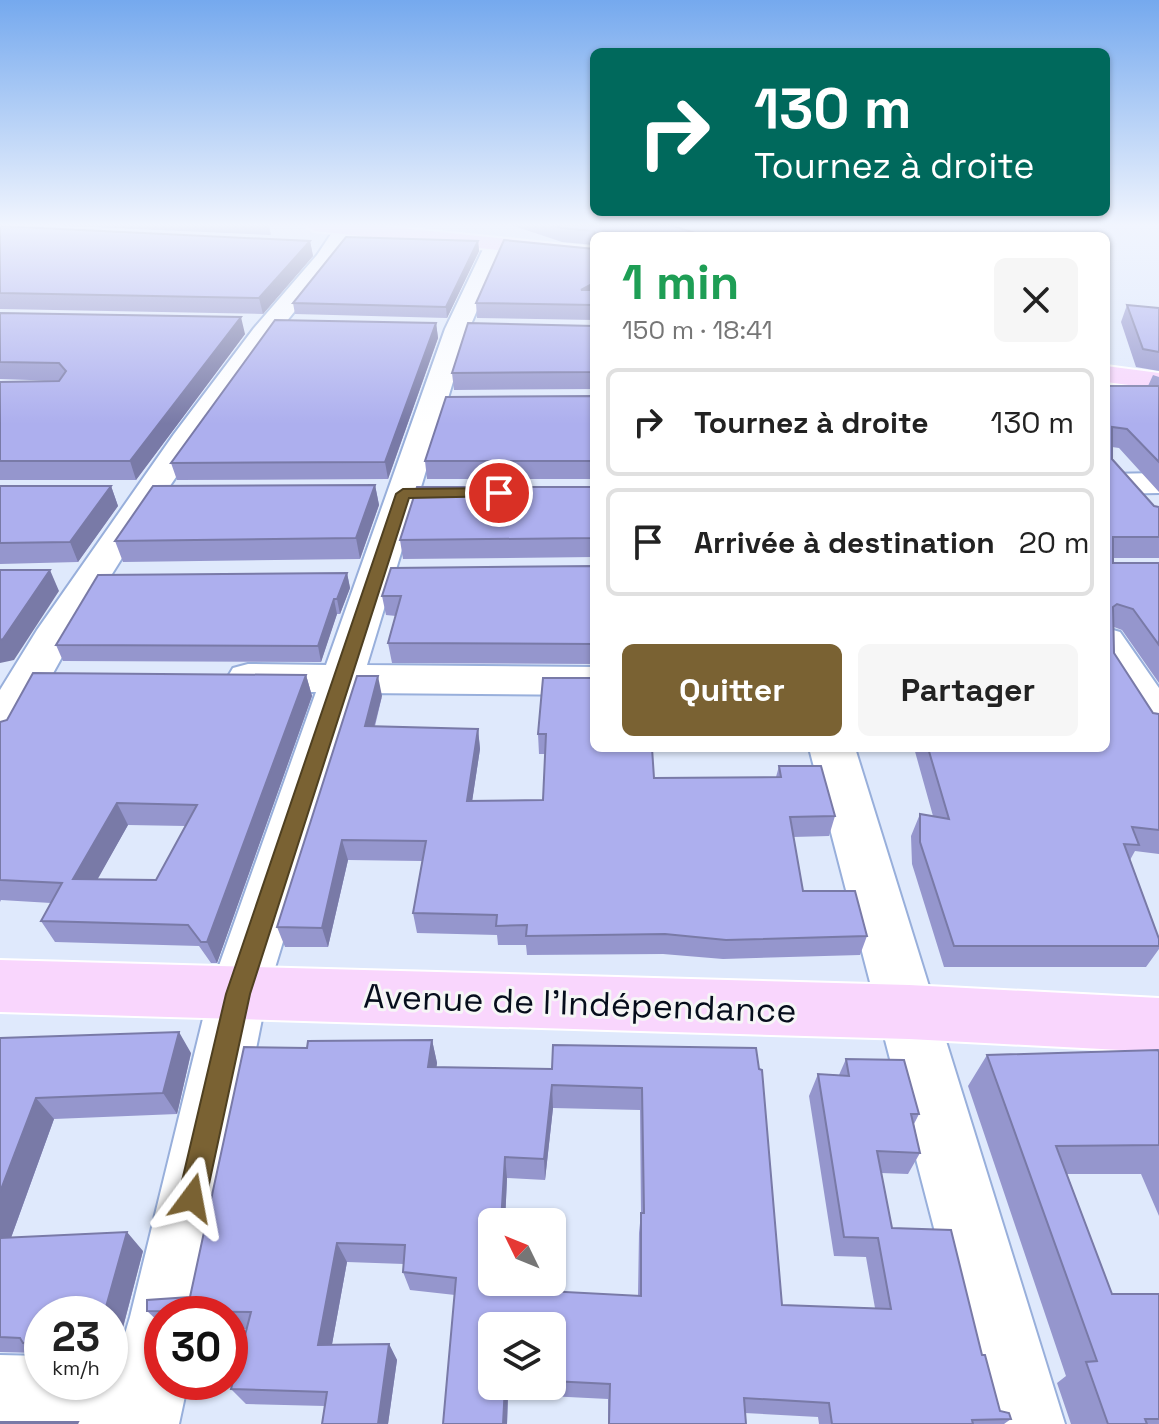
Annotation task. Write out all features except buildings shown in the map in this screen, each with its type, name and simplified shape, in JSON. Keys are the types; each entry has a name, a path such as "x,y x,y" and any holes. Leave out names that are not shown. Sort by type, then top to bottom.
{"main road":[{"path":"1110,375 1157,383"},
{"name":"Avenue de l'Indépendance","path":"0,986 909,1012 1159,1025"}],"street":[{"path":"0,729 14,677 91,577 163,493 291,291"},
{"path":"170,1296 238,994 403,494 448,402 457,329 474,291"},
{"path":"1110,385 1157,383"},
{"path":"1110,461 1159,517"},
{"path":"103,493 163,493"},
{"path":"46,577 139,576"},
{"path":"1110,648 1142,702"},
{"path":"14,677 75,676"},
{"path":"216,677 590,681"},
{"path":"833,752 1025,1424"},
{"path":"0,1394 144,1383"}],"route":[{"path":"192,1198 238,994 403,494 499,493"}]}
